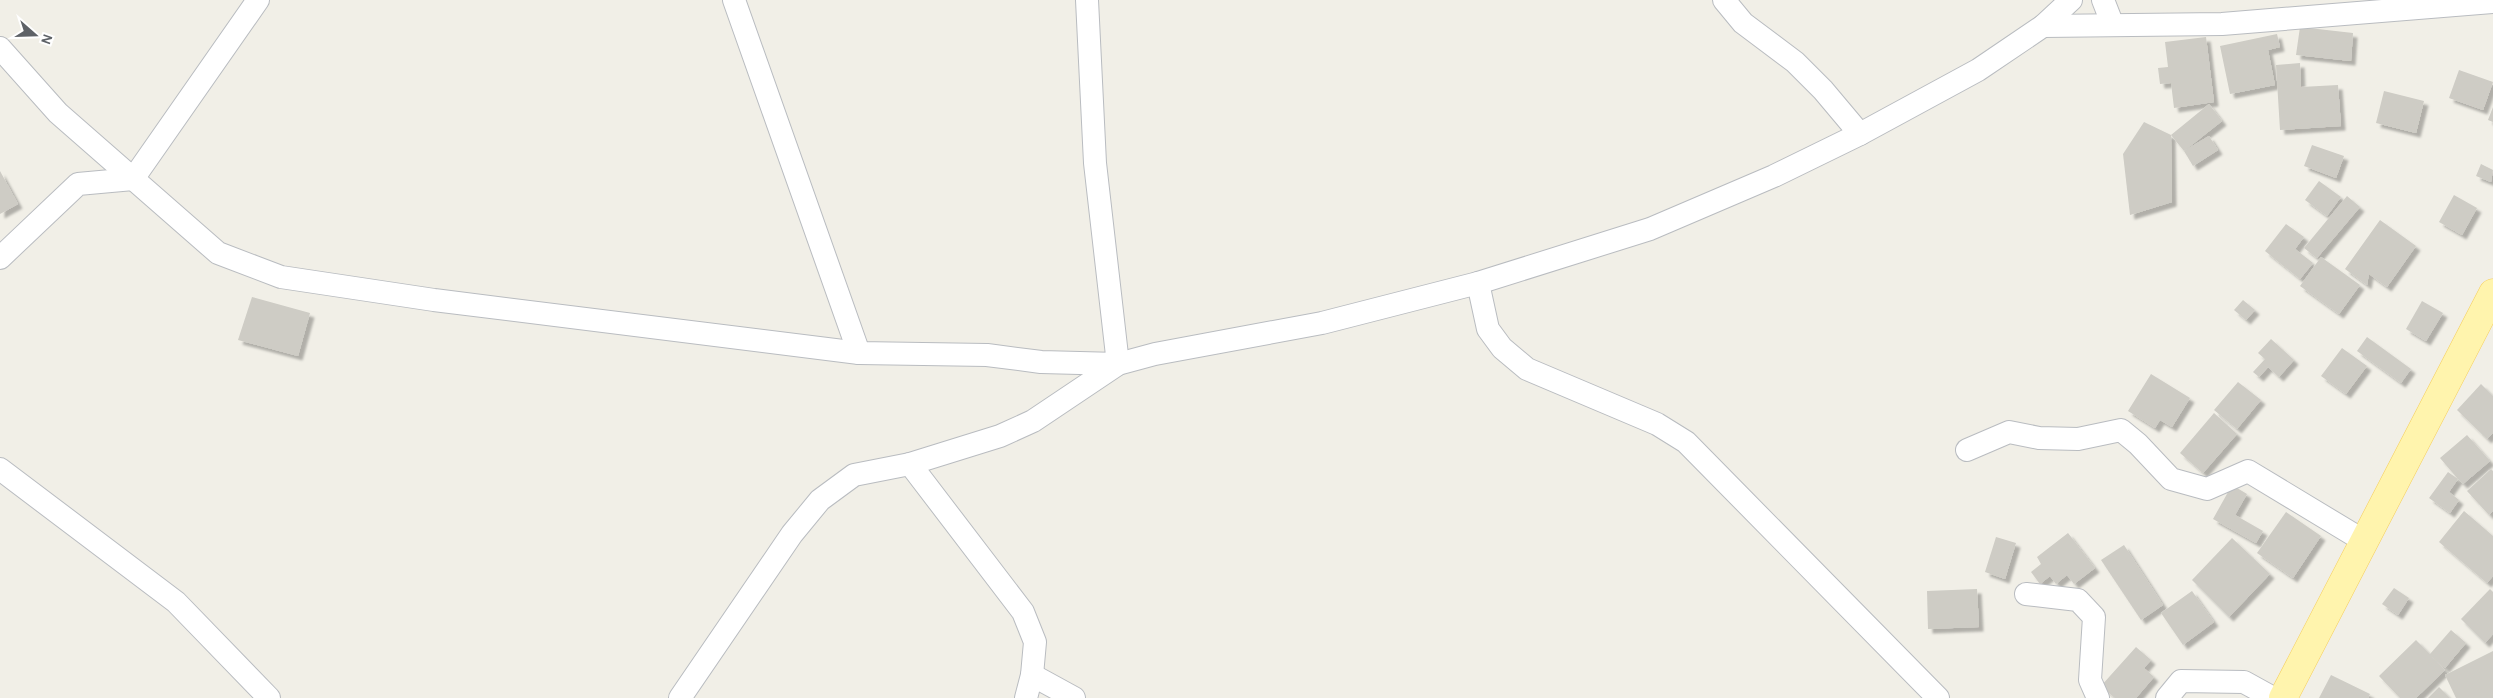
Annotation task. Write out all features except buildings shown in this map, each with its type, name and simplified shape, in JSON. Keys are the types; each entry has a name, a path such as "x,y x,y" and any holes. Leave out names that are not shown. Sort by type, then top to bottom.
{"main road":[{"path":"2283,698 2493,293"}],"street":[{"path":"0,258 78,184 133,179 258,0"},
{"path":"734,0 859,353"},
{"path":"1088,0 1095,163 1118,364"},
{"path":"1724,0 1743,23 1795,62 1823,90 1860,134"},
{"path":"0,48 58,113 218,253 281,277 434,300 859,353 987,355 1041,362 1118,364 1155,354 1322,322 1478,283 1650,229 1774,176 1860,134 1978,70 2043,26 2071,0"},
{"path":"2103,0 2112,23"},
{"path":"2043,26 2112,23 2171,26 2222,24 2493,2"},
{"path":"1478,283 1488,329 1502,348 1527,369 1657,424 1686,442 1938,698"},
{"path":"680,698 792,534 820,500 854,475 910,464 1000,436 1033,421 1118,364"},
{"path":"1967,450 2009,432 2039,438 2078,439 2121,430 2138,444 2171,479 2207,489 2248,471 2364,542"},
{"path":"910,464 1023,612 1035,642 1032,675 1026,698"},
{"path":"0,469 176,602 269,698"},
{"path":"2026,594 2078,600 2094,617 2090,680 2098,698"},
{"path":"1032,675 1074,698"},
{"path":"2167,698 2181,681 2244,682 2273,698"}]}
